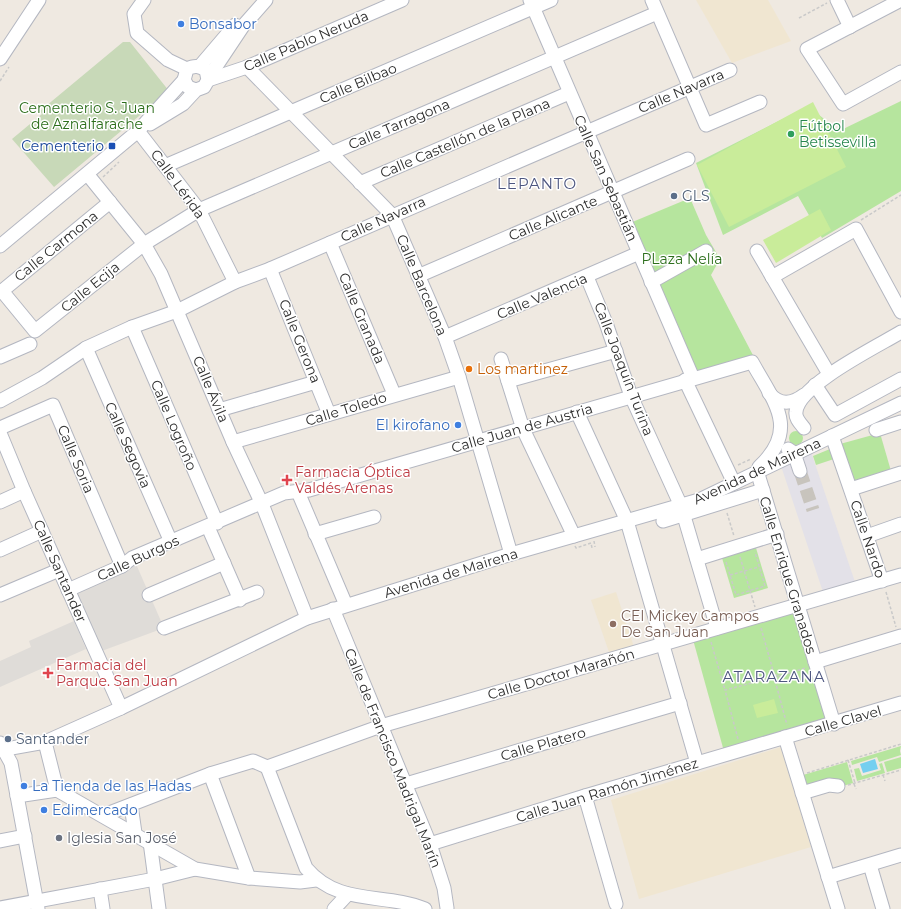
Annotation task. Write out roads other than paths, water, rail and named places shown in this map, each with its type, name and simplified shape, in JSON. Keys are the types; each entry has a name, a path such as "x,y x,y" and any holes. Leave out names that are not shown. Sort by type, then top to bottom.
{"street":[{"path":"0,59 39,0"},
{"path":"144,0 134,14 137,33 168,60 190,72 206,70 208,78"},
{"path":"0,246 88,175 138,131 257,0"},
{"path":"138,131 183,104 196,90 204,88 208,78 243,26 266,0"},
{"name":"Calle Pablo Neruda","path":"208,78 247,67 402,0"},
{"name":"Calle Bilbao","path":"166,166 532,4 551,0"},
{"path":"652,0 706,125 760,102"},
{"path":"837,0 850,27"},
{"path":"901,0 807,49 843,104 901,72"},
{"name":"Calle San Sebastián","path":"532,4 639,253 689,379 734,484"},
{"name":"Calle Tarragona","path":"144,244 199,210 657,13"},
{"name":"Calle Barcelona","path":"247,67 392,215 445,338 459,377 511,554"},
{"name":"Calle Navarra","path":"0,401 42,378 86,348 132,327 177,310 235,282 330,243 730,70"},
{"path":"190,72 188,87 196,90"},
{"name":"Calle Castellón de la Plana","path":"360,183 570,93"},
{"name":"Calle Lérida","path":"138,131 199,210 235,282"},
{"name":"Calle Alicante","path":"418,276 688,159"},
{"name":"Calle Ávila","path":"88,175 144,244 161,274 233,442 262,504 308,618"},
{"name":"Calle Carmona","path":"35,331 2,291 110,202"},
{"path":"772,276 856,229 901,312"},
{"name":"Calle Granada","path":"330,243 394,394"},
{"name":"Calle Ecija","path":"35,331 144,244"},
{"path":"651,282 706,250"},
{"path":"757,251 829,374"},
{"name":"Calle Valencia","path":"445,338 639,253"},
{"name":"Calle Gerona","path":"270,268 329,414"},
{"name":"Calle Joaquín Turina","path":"587,276 616,350 631,396 683,510 697,559 713,629"},
{"name":"Calle Logroño","path":"132,327 212,525"},
{"path":"751,474 770,455 779,439 787,403 811,389 829,374 901,332"},
{"path":"0,357 30,344"},
{"name":"Calle Segovia","path":"86,348 171,542"},
{"path":"508,381 616,350"},
{"path":"501,359 522,429 574,536"},
{"name":"Calle Juan de Austria","path":"262,504 284,494 309,490 752,362 779,413 785,447 794,453"},
{"name":"Calle Toledo","path":"233,442 394,394 459,377"},
{"path":"811,389 835,415 901,379"},
{"path":"219,410 316,382"},
{"path":"800,423 797,406 811,389"},
{"path":"768,392 787,403 810,436 808,446"},
{"name":"Avenida de Mairena","path":"1,747 45,742 121,708 308,618 511,554 627,521 683,510 808,446 901,403"},
{"name":"Calle Soria","path":"0,428 53,405 122,566"},
{"path":"576,412 627,521 697,763"},
{"path":"876,430 901,422"},
{"path":"782,431 784,434 788,428 800,423"},
{"name":"Calle Santander","path":"0,433 4,452 24,491 121,708"},
{"name":"Calle Nardo","path":"832,436 882,581"},
{"path":"794,453 800,471"},
{"path":"851,489 901,473"},
{"name":"Calle Enrique Granados","path":"751,474 763,490 834,724"},
{"path":"663,521 683,510 724,502 763,490"},
{"path":"0,502 24,491"},
{"name":"Calle de Francisco Madrigal Marín","path":"298,492 316,534 381,726 430,844 444,888 447,909"},
{"name":"Calle Burgos","path":"68,590 122,566 132,558 262,504"},
{"path":"316,534 374,517"},
{"path":"867,536 901,524"},
{"path":"212,525 224,563 240,600"},
{"path":"0,550 42,531"},
{"path":"697,559 777,534"},
{"path":"149,595 224,563"},
{"path":"0,595 59,570"},
{"name":"Calle Doctor Marañón","path":"267,767 381,726 901,575"},
{"path":"164,628 240,600 257,592"},
{"path":"815,664 900,637"},
{"name":"Calle Platero","path":"406,784 680,703"},
{"name":"Calle Clavel","path":"788,737 901,703"},
{"path":"788,737 797,776 838,909"},
{"name":"Calle Juan Ramón Jiménez","path":"430,844 585,796 788,737"},
{"path":"45,742 57,790"},
{"path":"1,747 11,763 37,905"},
{"path":"104,815 210,774 253,761 267,767 306,868 316,880 348,894 411,903 425,909"},
{"path":"210,774 250,878"},
{"path":"802,793 829,785 842,786"},
{"path":"17,796 57,790 104,815 196,870"},
{"path":"585,796 616,904"},
{"path":"131,805 135,833"},
{"path":"0,841 25,836"},
{"path":"150,842 159,909"},
{"path":"828,877 899,857"},
{"path":"870,865 883,909"},
{"path":"0,908 37,905 100,889 196,870 250,878 300,882 316,880"},
{"path":"100,889 103,909"},
{"path":"334,909 348,894"},
{"path":"429,909 439,906 447,909"}],"water":[{"path":"875,759 878,769 863,773 860,764"}],"tunnel":[{"path":"800,471 813,510"}],"place":[{"name":"Bonsabor","path":"181,24"},
{"name":"Fútbol Betissevilla","path":"791,134"},
{"name":"Cementerio","path":"112,146"},
{"name":"GLS","path":"674,196"},
{"name":"Los martinez","path":"469,369"},
{"name":"El kirofano","path":"458,425"},
{"name":"Farmacia Óptica Valdés Arenas","path":"287,480"},
{"name":"CEI Mickey Campos De San Juan","path":"613,624"},
{"name":"Farmacia del Parque. San Juan","path":"48,673"},
{"name":"Santander","path":"8,739"},
{"name":"La Tienda de las Hadas","path":"24,786"},
{"name":"Edimercado","path":"44,810"},
{"name":"Iglesia San José","path":"59,838"}],"district":[{"name":"LEPANTO","path":"537,184"},
{"name":"ATARAZANA","path":"774,677"}],"park label":[{"name":"Cementerio S. Juan de Aznalfarache","path":"87,116"},
{"name":"PLaza Nelía","path":"682,259"}]}
